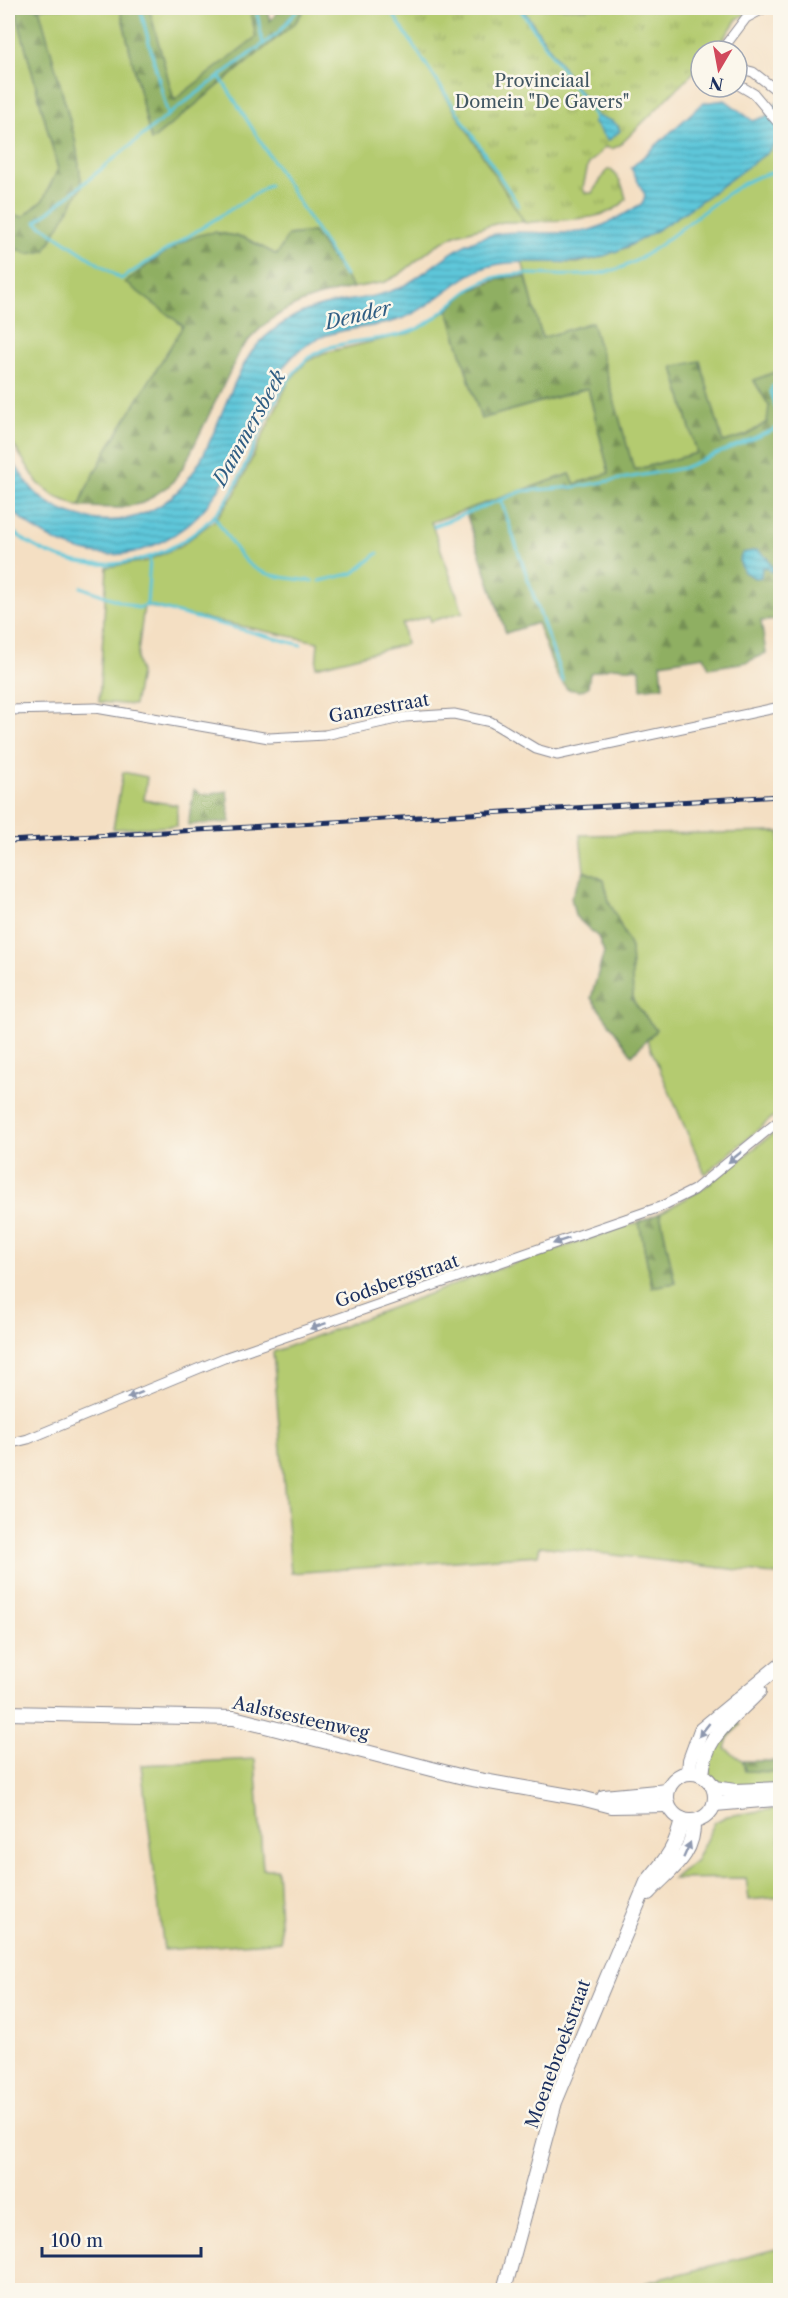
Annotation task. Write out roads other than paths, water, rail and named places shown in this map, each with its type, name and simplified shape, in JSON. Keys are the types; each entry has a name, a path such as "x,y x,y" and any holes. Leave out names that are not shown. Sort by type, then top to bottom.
{"main road":[{"path":"695,1774 710,1740 780,1667"},
{"name":"Aalstsesteenweg","path":"8,1713 234,1718 467,1778 581,1798 612,1806 668,1798"},
{"path":"695,1774 714,1788 735,1791 780,1789"},
{"path":"695,1774 675,1779 668,1798 688,1820 702,1819 715,1804 780,1798"},
{"path":"714,1788 715,1804"},
{"name":"Moenebroekstraat","path":"504,2290 555,2102 638,1903 684,1858 694,1829 688,1820"}],"street":[{"path":"730,39 747,18 765,8"},
{"path":"749,71 780,93"},
{"path":"749,89 778,122"},
{"name":"Ganzestraat","path":"8,710 96,708 269,738 325,735 405,717 454,714 491,722 536,749 557,755 780,707"},
{"name":"Godsbergstraat","path":"8,1444 28,1439 224,1358 660,1207 693,1190 780,1120"}],"water":[{"path":"519,8 522,8 596,116 611,120 616,124 620,131 608,141 593,122 595,117"},
{"name":"Dender","path":"780,99 779,135 767,153 665,225 622,249 601,257 575,262 521,262 494,265 461,280 410,315 398,320 333,333 308,344 285,364 274,380 230,471 218,490 189,524 170,537 147,548 128,553 109,555 90,553 54,540 22,519 8,506 8,454 34,491 57,508 85,518 100,520 115,520 143,514 165,502 183,486 197,467 237,377 249,356 260,342 280,325 314,308 375,296 405,285 455,250 478,239 515,232 574,233 594,229 608,223 643,203 645,195 631,168 703,103 725,100 753,121 767,116"},
{"path":"757,550 767,558 774,570 770,572 768,568 762,567 761,577 755,578 744,572 739,560 743,553"}],"waterway":[{"path":"140,8 168,115 278,33 299,8"},
{"path":"256,8 263,44"},
{"path":"389,8 519,206"},
{"path":"519,8 595,117"},
{"path":"220,77 345,276"},
{"path":"168,115 36,222 121,279 269,185"},
{"name":"Dammersbeek","path":"8,527 34,546 62,558 92,564 121,563 151,556 178,544 203,526 225,503 278,396 289,379 314,354 344,344 407,333 431,321 466,292 497,277 528,274 591,274 623,267 641,258 743,184 762,175 780,172"},
{"path":"780,382 772,387 771,391 780,422"},
{"path":"434,526 523,491 575,487 683,468 780,427"},
{"path":"501,501 563,681"},
{"path":"215,517 235,549 252,567 275,576 313,581"},
{"path":"320,581 354,573 378,553"},
{"path":"150,558 147,605 301,645"},
{"path":"81,587 138,608 147,605"}],"railway":[{"path":"8,841 780,796"}],"park label":[{"name":"Provinciaal Domein \"De Gavers\"","path":"542,91"}]}
